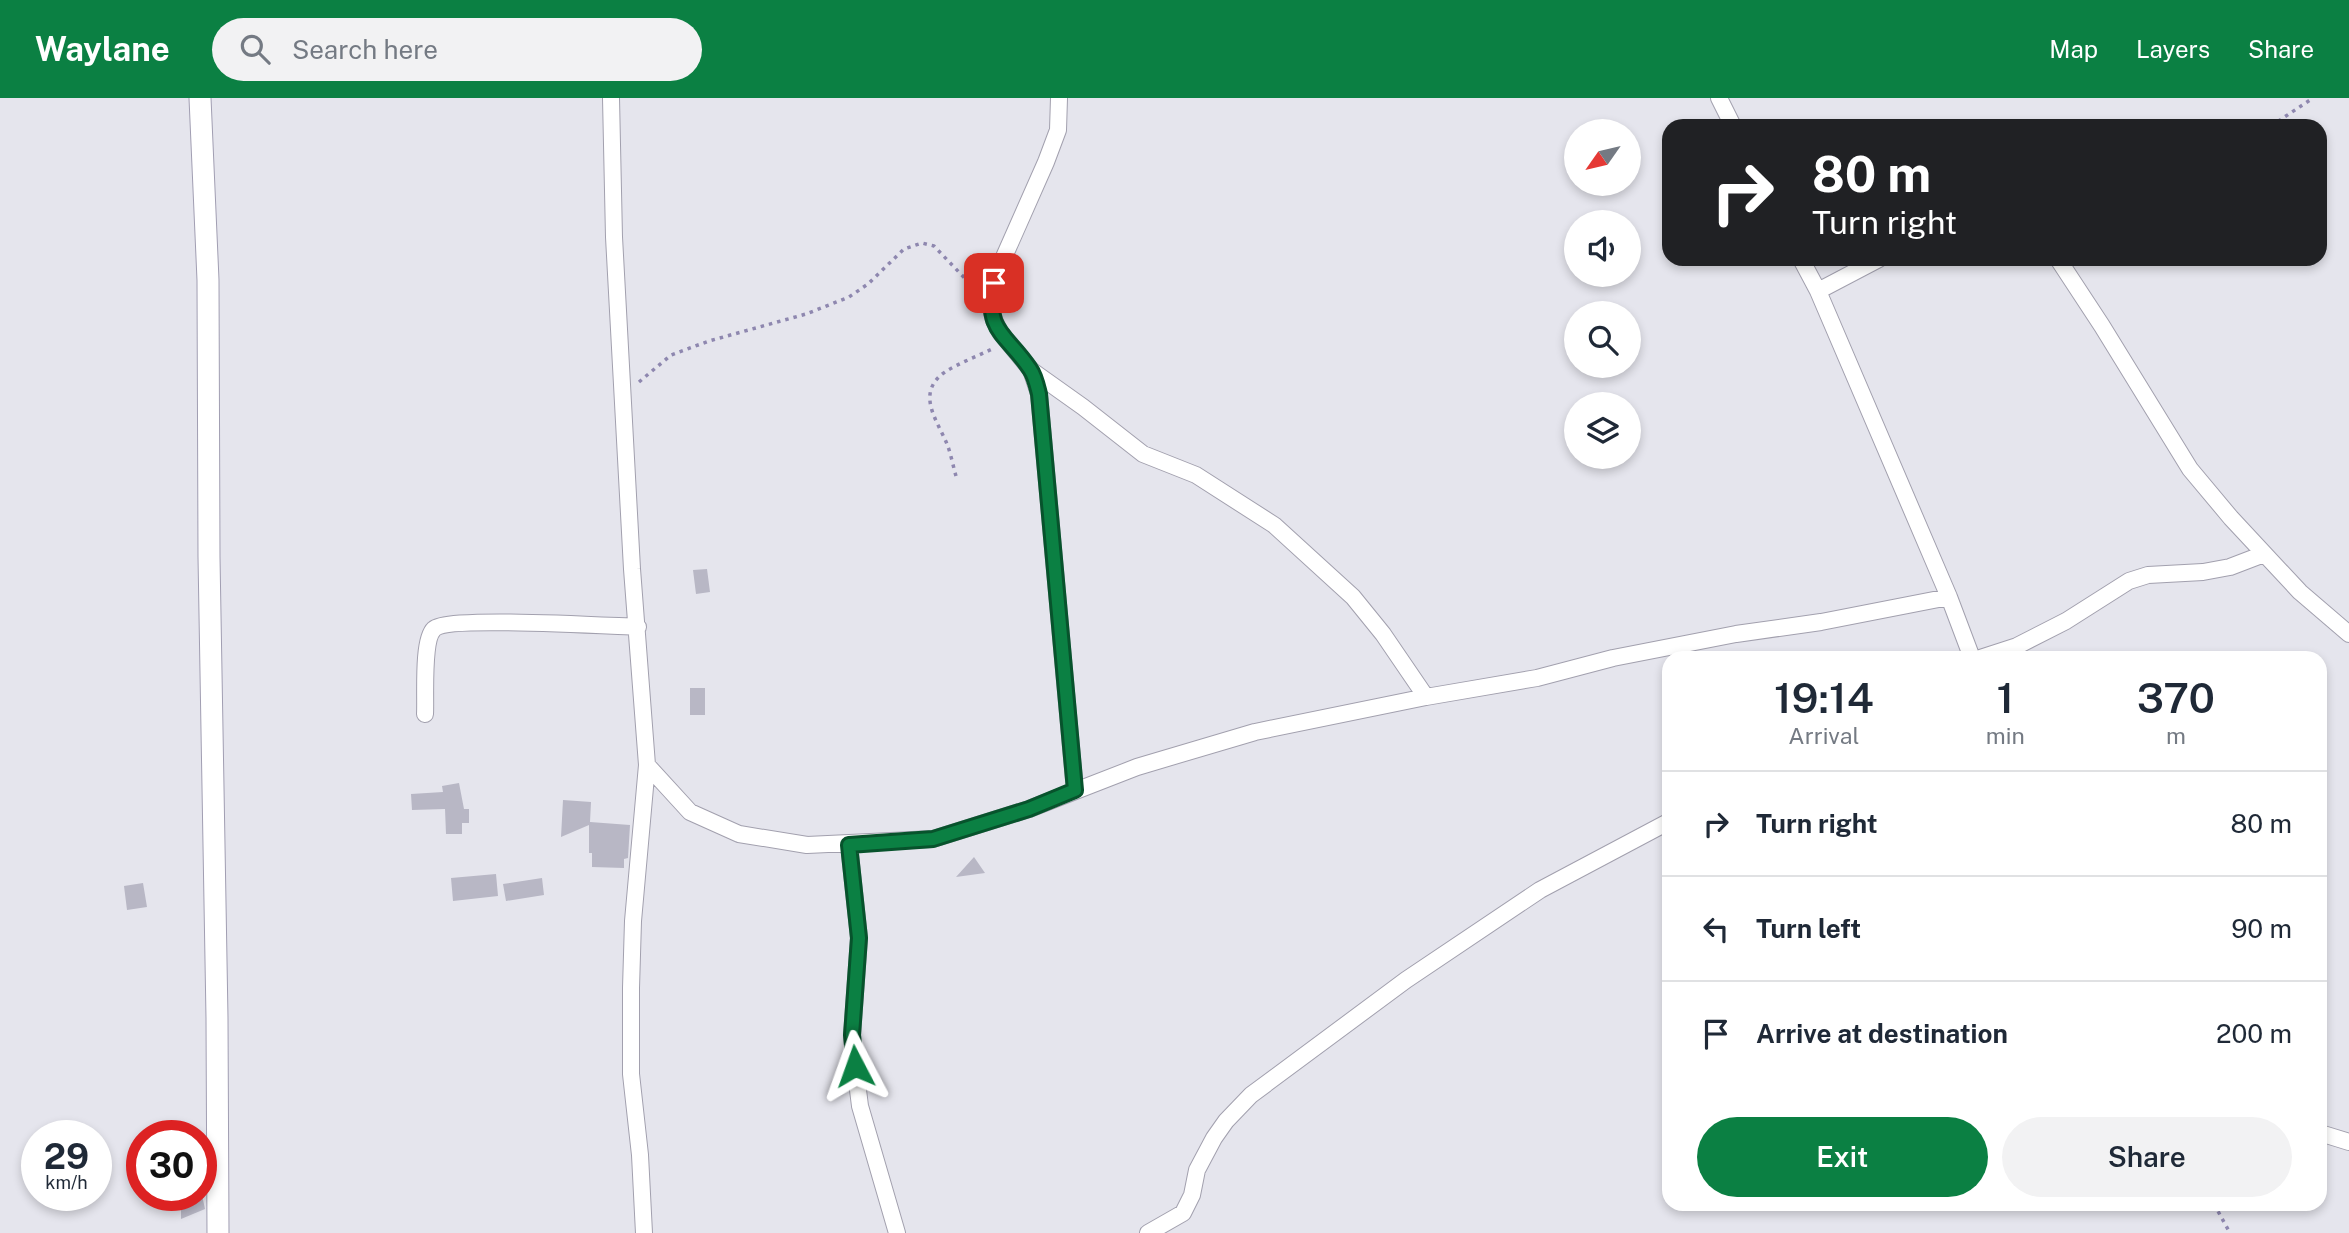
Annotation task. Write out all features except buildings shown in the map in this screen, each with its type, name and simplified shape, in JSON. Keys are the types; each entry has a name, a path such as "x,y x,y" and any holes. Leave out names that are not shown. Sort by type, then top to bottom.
{"street":[{"path":"200,98 208,280 209,557 218,1018 218,1233"},
{"path":"611,98 614,237 632,569 647,765 631,988 631,1074 640,1154 644,1233"},
{"path":"1059,98 1058,130 994,283 990,304 994,320 1007,342 1031,370 1143,454 1196,475 1274,525 1353,597 1426,697"},
{"path":"1719,98 1730,119"},
{"path":"1805,266 1818,291 1949,597 1969,651"},
{"path":"1818,291 1866,266"},
{"path":"2063,266 2190,469 2300,592 2349,634"},
{"path":"1031,370 1041,408 1075,790"},
{"path":"2002,651 2066,621 2129,581 2148,575 2231,568 2264,554"},
{"path":"647,765 690,812 739,835 807,845 933,839 1029,809 1137,767 1255,732 1426,697 1537,678 1613,659 1736,634 1821,622 1949,597"},
{"path":"425,714 428,644 432,631 439,625 484,623 638,627"},
{"path":"1148,1233 1183,1213 1192,1195 1197,1170 1214,1138 1251,1095 1406,980 1540,890 1662,825"},
{"path":"849,845 859,938 852,1035 855,1066 860,1106 897,1233"},
{"path":"2327,1135 2349,1142"}],"path":[{"path":"2282,119 2313,98"},
{"path":"624,395 671,355 849,297 868,284 904,249 922,243 934,246 990,304"},
{"path":"956,476 948,445 932,415 928,399 932,385 946,372 1007,342"},
{"path":"2218,1211 2230,1233"}],"route":[{"path":"855,1066 852,1035 859,938 849,845 933,839 1029,809 1075,790 1039,394 1031,370 1007,342 994,320 990,304 994,283"}]}
